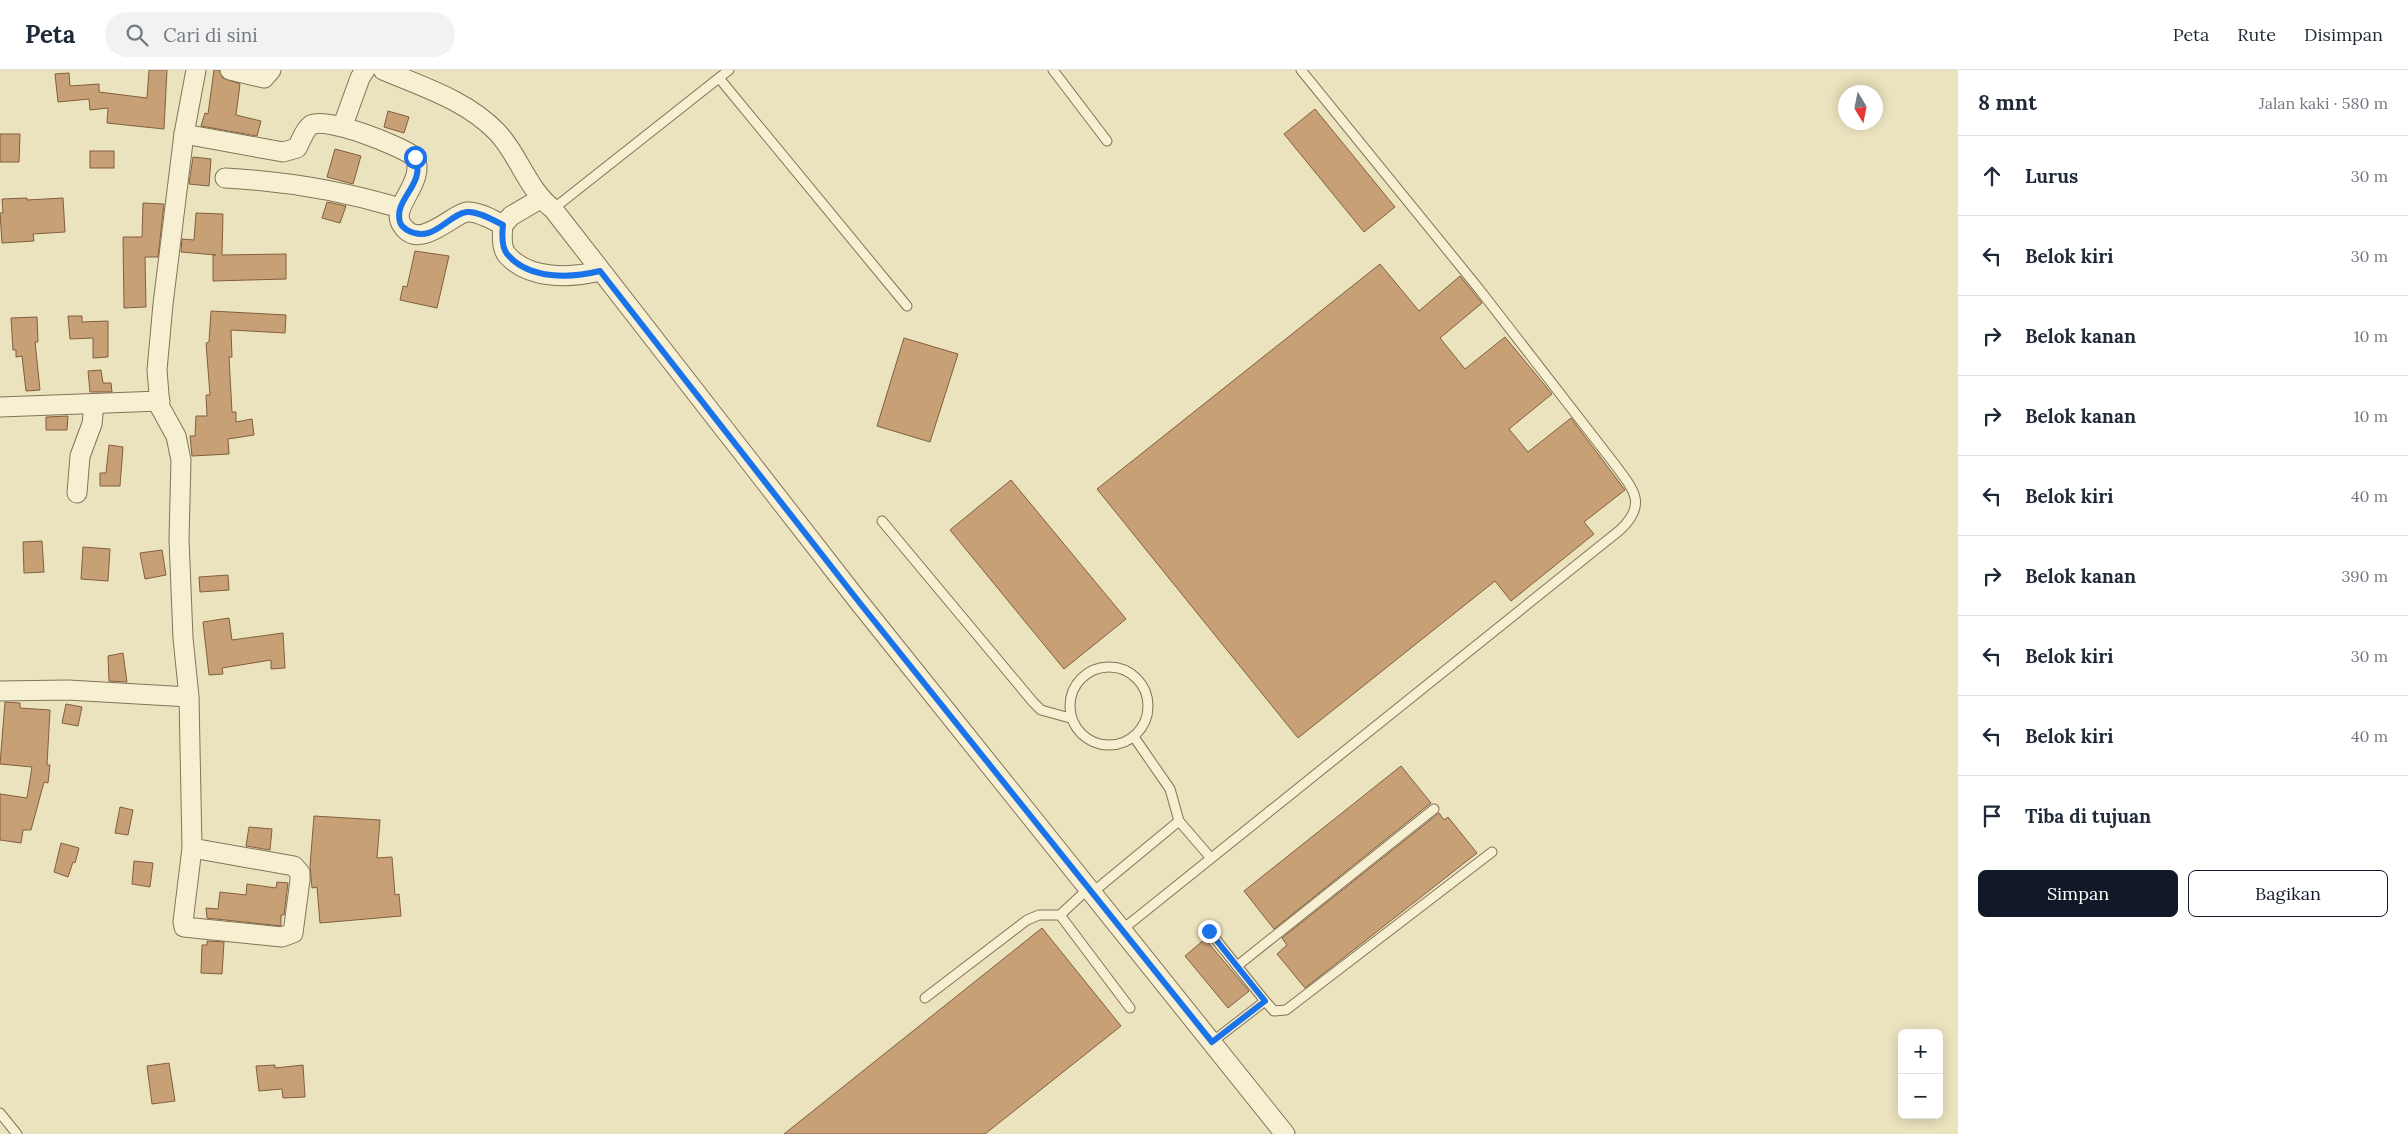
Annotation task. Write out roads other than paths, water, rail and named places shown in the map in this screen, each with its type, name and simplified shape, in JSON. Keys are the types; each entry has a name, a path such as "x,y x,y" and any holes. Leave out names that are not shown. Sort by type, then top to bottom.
{"street":[{"path":"192,848 294,866 300,874 300,880 292,933 282,937 184,927 183,922 192,848 189,697 180,585 180,460 176,436 160,407 157,370 163,304 184,134 196,70"},
{"path":"230,70 264,78 271,70"},
{"path":"343,125 360,78 365,70"},
{"path":"383,70 464,105 498,133 547,204 859,602 1123,929 1285,1134"},
{"path":"184,134 282,152 297,148 309,126 316,123 343,125 415,157 418,164 416,180 400,208 399,220 403,227 411,232 423,233 436,230 457,215 468,212 503,225"},
{"path":"225,178 269,180 308,186 336,191 400,208"},
{"path":"547,204 511,216 503,225 503,244 506,254 532,271 564,276 600,271"},
{"path":"0,407 160,402"},
{"path":"77,493 80,456 92,424 94,404"},
{"path":"0,691 68,690 189,697"}],"lane":[{"path":"547,204 729,70"},
{"path":"1053,70 1107,140"},
{"path":"1123,929 1210,856 1620,530 1632,519 1635,509 1636,499 1632,488 1613,462 1479,289 1301,70"},
{"path":"718,78 907,306"},
{"path":"882,521 1033,702 1041,710 1070,718"},
{"path":"1111,666 1130,671 1143,685 1149,703 1145,722 1134,737 1116,745 1097,744 1080,734 1070,718 1069,699 1077,681 1092,669 1111,666"},
{"path":"1134,737 1170,789 1179,821 1210,856"},
{"path":"1237,966 1434,810"},
{"path":"925,998 1027,920 1039,915 1060,915 1179,821"},
{"path":"1209,931 1274,1011 1286,1010 1492,852"},
{"path":"1060,915 1130,1008"},
{"path":"1212,1042 1265,1001"},
{"path":"0,1113 17,1134"}]}
